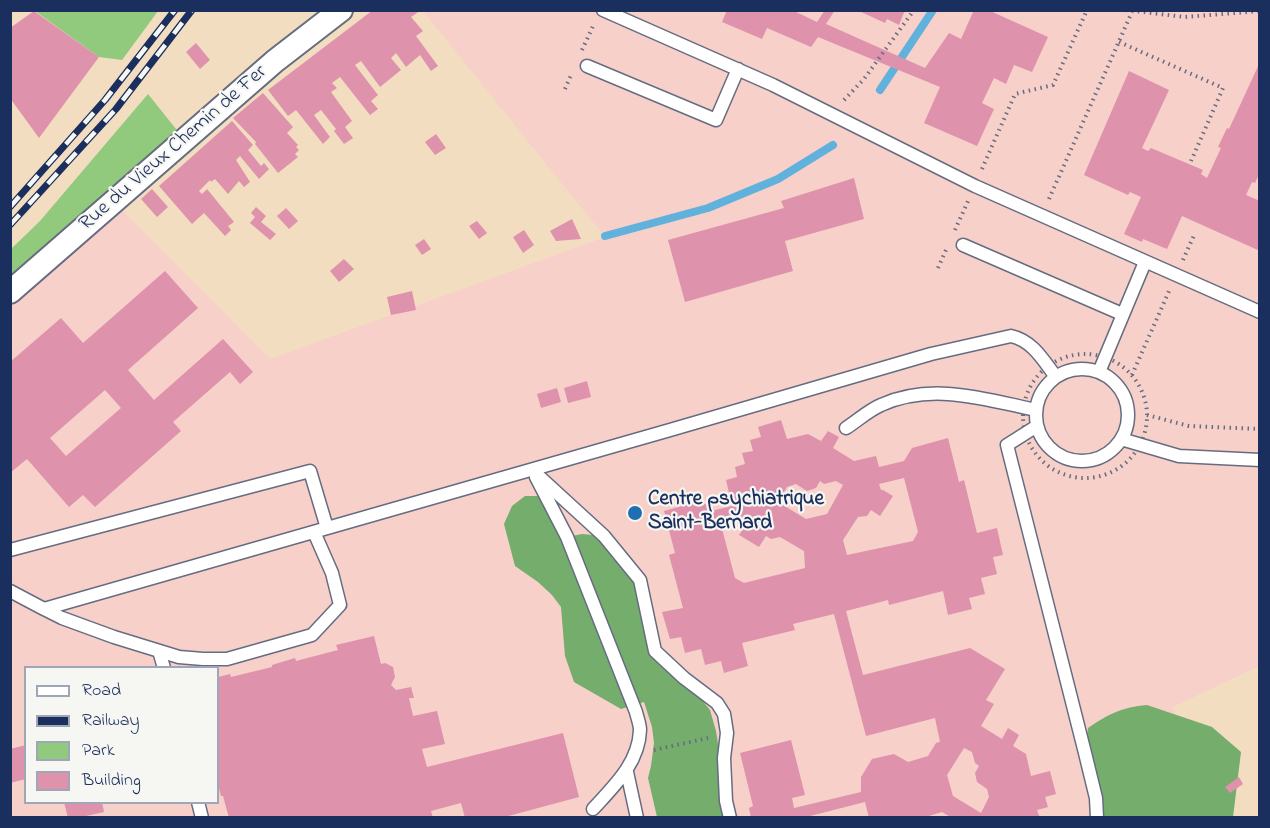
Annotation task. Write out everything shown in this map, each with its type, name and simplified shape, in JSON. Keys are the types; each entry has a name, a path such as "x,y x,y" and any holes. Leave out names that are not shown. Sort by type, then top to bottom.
{"street":[{"name":"Rue du Vieux Chemin de Fer","path":"10,292 239,92 341,10"}],"lane":[{"path":"603,10 738,69 975,186 1260,312"},
{"path":"587,66 716,120 738,69"},
{"path":"963,245 1122,314"},
{"path":"1099,372 1145,262"},
{"path":"44,609 931,354 1011,336 1021,338 1031,344 1056,377"},
{"path":"1084,369 1099,372 1115,383 1125,400 1128,413 1121,439 1100,457 1074,460 1061,456 1042,438 1037,426 1036,410 1039,397 1056,377 1069,370 1084,369"},
{"path":"846,428 879,405 902,397 925,393 958,393 1036,410"},
{"path":"1037,426 1006,444 1096,798 1097,818"},
{"path":"1121,439 1179,456 1260,460"},
{"path":"532,470 604,536 640,580 655,651 684,678 717,703 724,714 727,733 724,758 726,801 730,818"},
{"path":"532,470 567,537 636,711 640,730 627,772 593,809"},
{"path":"10,550 310,471 327,528"},
{"path":"10,591 62,618 114,637 179,657 227,659 312,635 340,605 332,573 314,531"},
{"path":"159,651 163,666"},
{"path":"627,772 637,818"}],"path":[{"path":"832,114 864,79 914,10"},
{"path":"951,239 1015,94 1053,85 1087,10"},
{"path":"1126,10 1185,17 1260,11"},
{"path":"1042,216 1132,12"},
{"path":"1119,42 1223,88 1191,161"},
{"path":"1132,375 1195,233"},
{"path":"938,268 946,249"},
{"path":"1079,354 1105,357 1117,362 1132,375 1143,394 1147,414 1146,431 1140,446 1128,461 1111,472 1091,478 1073,477 1054,470 1038,458 1028,441 1023,422 1023,407 1031,384 1048,366 1060,358 1079,354"},
{"path":"1147,414 1189,426 1260,429"},
{"path":"653,750 727,733"}],"shaded area":[{"name":"Centre psychiatrique Saint-Bernard","path":"423,11 1259,11 1259,666 1173,707 1175,714 1212,727 1241,752 1233,817 11,817 10,292 113,201 270,359 605,237"}],"green space":[{"path":"35,11 158,11 122,60 99,57"},
{"path":"148,94 184,139 11,292 11,249 40,221"},
{"path":"525,496 546,496 567,537 582,534 604,536 640,580 655,651 684,678 710,710 716,731 730,817 657,817 648,778 654,743 652,727 644,702 621,709 574,682 565,656 561,607 538,582 515,566 504,524 512,506"},
{"path":"1147,705 1212,727 1241,752 1233,817 1097,817 1085,753 1088,728 1116,712"}],"building":[{"path":"373,10 421,10 411,17 423,31 416,36 438,66 431,71 420,55 406,67 396,53 391,58 401,70 380,87 361,61 355,65 378,95 371,101 378,109 370,115 340,77 332,83 337,88 331,92 352,121 345,127 353,138 344,144 321,110 314,115 330,137 323,144 296,110 288,116 268,90"},
{"path":"727,10 792,10 817,22 825,10 835,10 826,24 925,68 949,33 961,39 974,10 988,10 1048,37 1032,72 1014,65 1006,84 994,78 982,103 994,109 977,146 924,123 940,87 818,37 811,47 767,28 762,39 722,22"},
{"path":"857,10 905,10 899,25 887,19 885,23"},
{"path":"34,11 99,57 39,138 10,98 10,28"},
{"path":"196,43 210,60 200,69 186,52"},
{"path":"1260,62 1260,172 1246,195 1260,201 1260,251 1182,216 1167,249 1124,234 1141,197 1130,192 1128,195 1084,175 1129,71 1169,90 1142,148 1148,151 1151,148 1203,170 1201,174 1207,178 1221,148 1218,147 1227,128 1229,129"},
{"path":"263,93 293,127 287,133 298,145 296,147 299,150 295,154 298,157 278,173 255,144 256,142 233,118"},
{"path":"232,121 253,145 248,150 261,166 264,163 269,169 259,179 240,156 236,160 250,182 244,187 239,181 228,194 215,179 211,182 210,180 199,191 202,194 207,189 234,222 228,226 231,230 225,236 204,213 192,224 159,186"},
{"path":"436,134 446,148 435,155 425,142"},
{"path":"854,178 864,219 785,241 793,271 685,302 668,240 784,208 781,201"},
{"path":"152,189 168,207 157,217 141,199"},
{"path":"256,207 266,216 261,222 276,234 270,240 250,223 255,217 251,213"},
{"path":"286,208 298,221 289,229 277,216"},
{"path":"572,219 581,239 556,241 550,231"},
{"path":"477,221 487,233 479,239 469,226"},
{"path":"524,230 534,245 523,253 513,237"},
{"path":"424,239 431,249 422,255 415,245"},
{"path":"344,259 354,269 339,282 330,271"},
{"path":"165,271 198,308 128,370 154,400 223,339 253,372 240,384 230,372 173,422 181,431 95,507 83,495 69,507 27,459 10,473 10,362 61,318 83,343","holes":["105,390 121,408 66,456 50,438"]},
{"path":"412,291 416,310 391,315 387,297"},
{"path":"587,381 591,397 568,403 564,388"},
{"path":"557,388 561,402 541,408 537,394"},
{"path":"781,420 787,439 808,434 821,441 828,431 839,437 833,448 854,461 876,456 879,467 904,461 912,448 948,438 959,482 964,480 977,533 997,528 1003,555 993,557 997,574 981,578 985,594 969,598 972,609 948,615 943,591 889,605 888,600 846,611 863,675 970,648 1005,669 986,700 994,704 981,726 1002,739 1008,728 1019,735 1013,746 1026,754 1031,776 1050,771 1056,794 1045,797 1048,807 1037,810 1040,818 952,818 942,812 922,818 869,818 865,802 810,816 810,818 751,818 749,808 753,806 740,753 791,740 805,795 792,798 794,808 861,792 861,777 872,759 894,754 908,762 928,756 936,743 940,742 935,718 866,736 834,614 793,624 795,630 742,643 748,666 724,673 721,661 705,665 701,649 685,653 681,637 670,639 662,612 683,608 669,555 675,553 664,511 700,501 715,510 732,506 726,480 737,477 735,467 745,464 742,453 753,451 750,440 761,437 758,427","holes":["904,478 918,532 913,541 847,555 843,540 858,517 867,516 871,510 880,516 893,496 881,490 879,484","820,481 824,484 836,481 843,485 827,514 806,519 778,502 787,487 796,484 807,491 816,488","745,519 747,524 739,535 759,547 766,536 771,539 780,537 804,551 805,568 744,583 735,578 721,525","964,748 972,752 975,763 979,766 975,773 977,782 987,789 989,797 981,813 953,796 947,775"]},
{"path":"374,636 381,664 385,663 393,667 395,677 391,685 396,690 411,687 414,698 409,698 413,716 437,711 445,744 422,749 427,767 563,733 579,797 501,818 465,818 461,803 431,811 433,818 229,818 219,789 219,677 230,674 231,677 272,667 272,665 295,658 296,661 338,650 336,645"},
{"path":"24,746 24,780 10,783 10,749"},
{"path":"1239,777 1243,784 1230,793 1225,787"},
{"path":"64,804 102,804 104,812 68,818"}],"waterway":[{"path":"880,90 933,10"},
{"path":"605,236 708,208 778,179 833,145"}],"railway":[{"path":"10,207 105,100 175,10"},
{"path":"10,225 116,109 192,10"}],"place":[{"name":"Centre psychiatrique Saint-Bernard","path":"635,513"}]}
